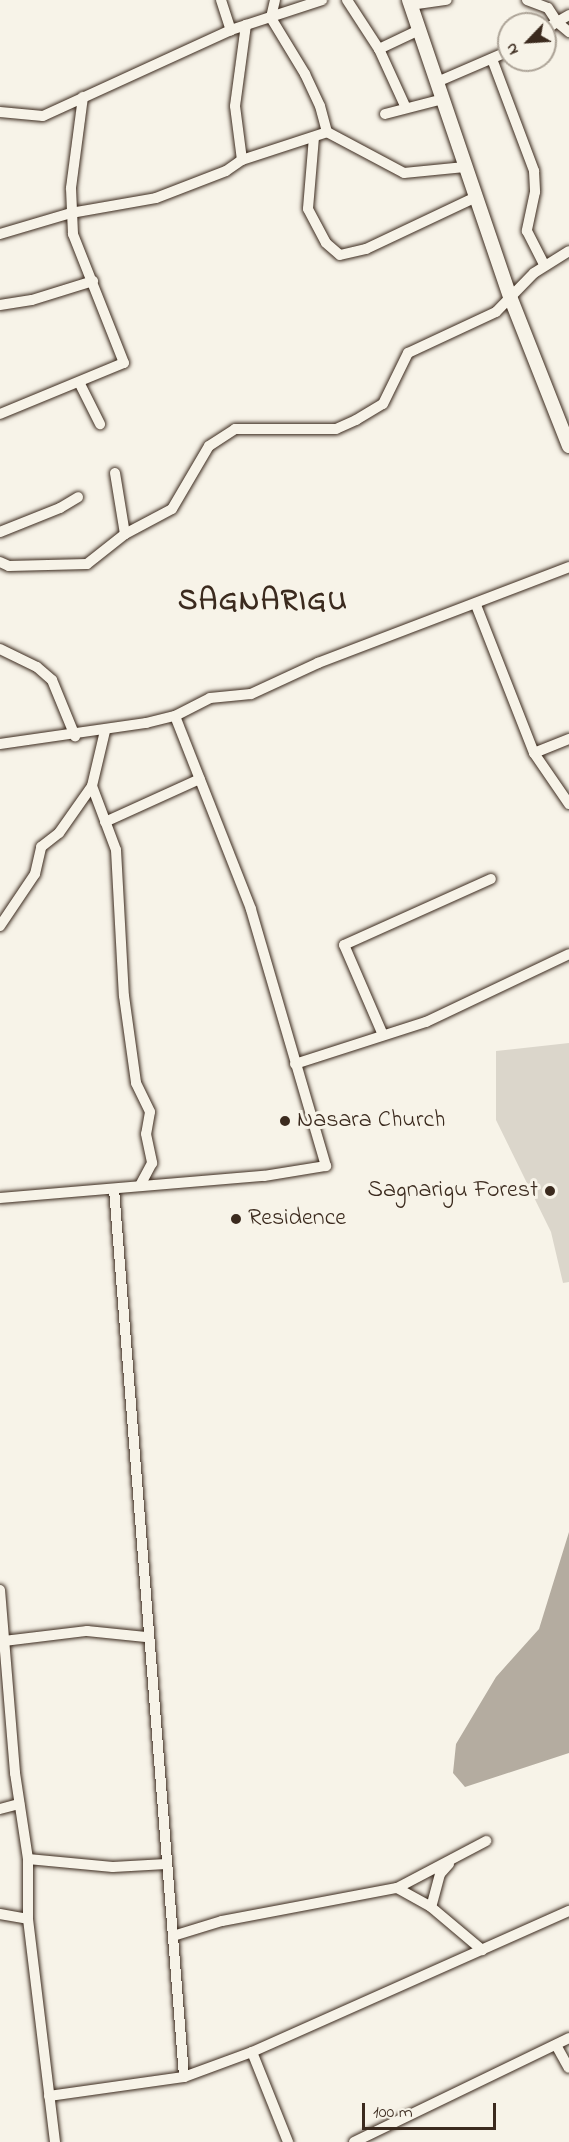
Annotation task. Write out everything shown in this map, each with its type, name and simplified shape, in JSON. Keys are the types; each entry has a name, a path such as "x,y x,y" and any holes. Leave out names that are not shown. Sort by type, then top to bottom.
{"street":[{"path":"221,0 231,30"},
{"path":"275,0 271,18 305,74 320,106 327,132 404,173 465,167"},
{"path":"0,112 43,116 231,30 322,0"},
{"path":"347,0 379,49 406,108"},
{"path":"447,0 409,3 511,299 569,446"},
{"path":"527,0 548,4"},
{"path":"569,15 557,22 569,32"},
{"path":"242,160 235,106 246,26"},
{"path":"379,49 419,30"},
{"path":"437,82 497,57"},
{"path":"492,60 534,171 535,192 527,231 544,265"},
{"path":"0,414 121,367 125,359 73,234 72,213 83,97"},
{"path":"385,114 443,99"},
{"path":"0,234 72,213 156,198 226,171 242,160 327,132"},
{"path":"314,137 308,209 326,243 340,255 366,249 476,198"},
{"path":"0,562 9,566 87,564 125,534 172,509 209,446 221,436 235,429 336,429 356,420 383,404 408,353 496,312 544,265 569,251"},
{"path":"0,304 32,300 93,281"},
{"path":"80,384 100,424"},
{"path":"115,473 125,534"},
{"path":"0,532 60,508 78,497"},
{"path":"0,744 105,731 175,716 210,698 251,694 318,663 476,605 569,567"},
{"path":"476,605 534,753 569,804"},
{"path":"0,649 37,667 52,680 75,736"},
{"path":"0,1198 264,1176 326,1166 252,909 175,716"},
{"path":"0,926 35,874 40,847 59,833 92,786 105,731"},
{"path":"534,753 569,739"},
{"path":"105,822 200,779"},
{"path":"92,786 116,850 124,996 136,1083 150,1112 146,1134 152,1163 140,1186"},
{"path":"383,1035 344,945 491,879"},
{"path":"295,1064 460,1008 569,954"},
{"path":"114,1189 146,1637 184,2077"},
{"path":"0,1590 19,1804 28,1859 28,1919 54,2142"},
{"path":"4,1641 87,1631 146,1637"},
{"path":"0,1809 19,1804"},
{"path":"173,1936 222,1921 398,1888 486,1841"},
{"path":"28,1859 113,1867 166,1864"},
{"path":"431,1906 440,1874 453,1859"},
{"path":"398,1888 431,1906 482,1950"},
{"path":"49,2096 105,2091 184,2077 252,2052 569,1911"},
{"path":"0,1914 28,1919"},
{"path":"354,2142 569,2038"},
{"path":"556,2045 569,2068"},
{"path":"252,2052 288,2142"}],"shaded area":[{"name":"Sagnarigu Forest","path":"569,1043 569,1282 563,1283 551,1232 496,1120 496,1051"},
{"path":"569,1532 569,1753 465,1787 453,1773 456,1744 496,1677 539,1629"}],"place":[{"name":"Nasara Church","path":"285,1121"},
{"name":"Sagnarigu Forest","path":"550,1191"},
{"name":"Residence","path":"236,1219"}],"district":[{"name":"SAGNARIGU","path":"263,602"}]}
